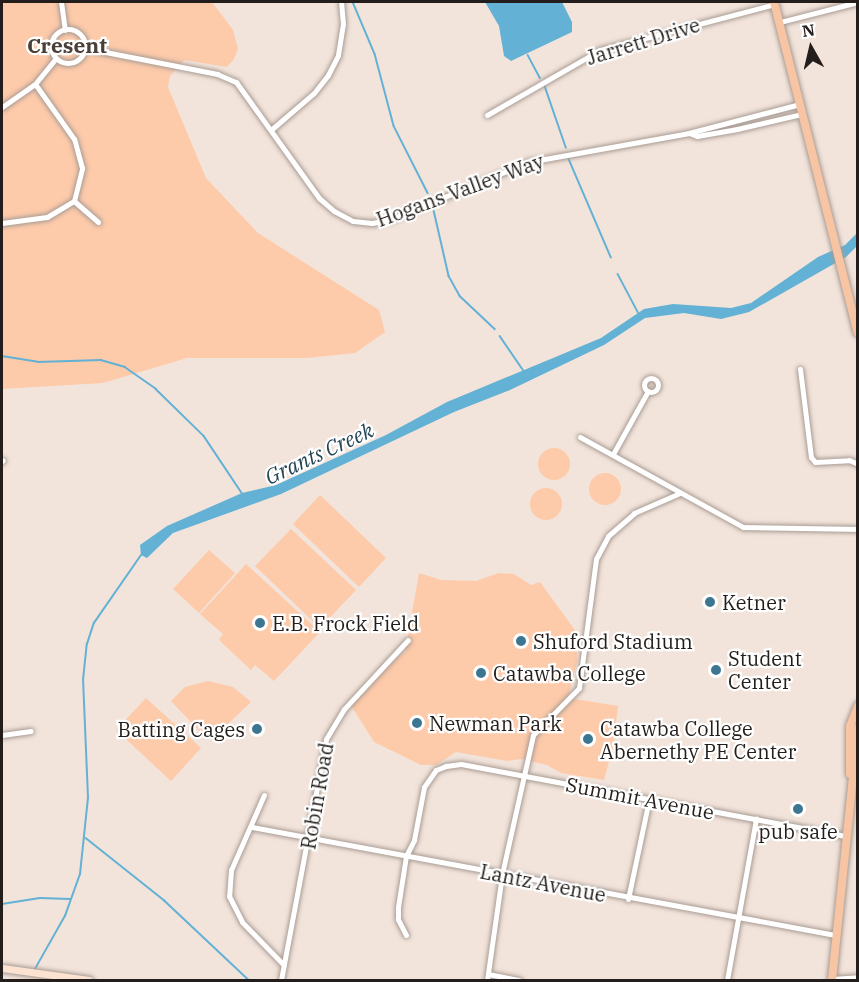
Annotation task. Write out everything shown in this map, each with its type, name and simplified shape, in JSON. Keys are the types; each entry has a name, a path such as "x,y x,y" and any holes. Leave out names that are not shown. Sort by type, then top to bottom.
{"main road":[{"path":"775,3 858,333"},
{"path":"851,777 848,763 850,726 858,706"},
{"path":"832,980 851,777 858,727"},
{"path":"2,968 89,981"}],"street":[{"path":"61,2 66,30"},
{"path":"272,129 314,93 328,75 338,55 343,24 341,2"},
{"path":"780,22 858,2"},
{"name":"Jarrett Drive","path":"488,115 600,50 775,3"},
{"path":"66,30 80,34 85,48 76,61 65,63 56,58 51,49 53,38 66,30"},
{"name":"Hogans Valley Way","path":"85,48 227,77 242,87 319,198 334,211 372,223 392,219 528,162 689,133 800,104"},
{"path":"2,107 35,84 56,58"},
{"path":"2,224 47,217 74,201 82,168 74,139 35,84"},
{"path":"761,114 763,124"},
{"name":"Hogans Valley Way","path":"689,133 697,136 802,114"},
{"path":"74,201 98,222"},
{"path":"800,369 811,457 815,462 849,460 858,464"},
{"path":"613,454 648,391"},
{"path":"580,437 743,527 858,529"},
{"path":"519,981 488,977 502,874 535,731 579,688 592,569 601,547 634,513 680,493"},
{"name":"Robin Road","path":"281,981 310,837 326,739 332,724 408,640"},
{"path":"2,735 31,731"},
{"name":"Summit Avenue","path":"406,856 414,840 424,787 436,770 461,764 845,836"},
{"path":"264,795 252,827 231,870 229,896 242,922 284,965"},
{"path":"628,899 649,799"},
{"path":"727,981 756,819"},
{"name":"Lantz Avenue","path":"252,827 628,899 835,935"},
{"path":"406,856 398,907 398,919 406,935"},
{"path":"832,980 858,977"}],"shaded area":[{"path":"2,2 212,2 233,30 238,49 234,59 227,67 184,60 170,76 168,87 206,178 258,233 379,310 385,332 355,353 307,358 187,358 103,383 2,389"},
{"path":"554,448 565,453 570,464 565,475 554,480 543,475 538,464 543,453"},
{"path":"605,473 616,478 621,489 616,500 605,505 594,500 589,489 594,478"},
{"path":"546,488 557,493 562,504 557,515 546,520 535,515 530,504 535,493"},
{"path":"320,495 386,558 359,587 293,524"},
{"path":"291,529 356,590 320,628 255,566"},
{"path":"209,550 235,573 199,613 173,589"},
{"name":"E.B. Frock Field","path":"246,564 320,632 274,681 255,665 251,670 219,640 223,634 200,614"},
{"path":"419,573 441,580 476,581 499,573 514,574 531,585 540,582 577,633 577,662 568,698 618,706 613,747 604,780 561,773 547,765 522,759 507,761 456,752 436,765 421,765 374,742 350,704 375,673 405,652"},
{"path":"208,681 233,687 251,702 212,739 207,739 171,701 185,687"},
{"path":"146,698 201,748 171,781 116,730"}],"water":[{"path":"485,2 562,2 572,22 572,32 511,61 504,56 499,26"},
{"path":"857,233 857,246 846,257 749,312 721,319 684,313 645,318 604,345 510,390 454,412 281,494 173,533 147,558 141,555 140,545 167,526 242,493 276,485 386,435 447,402 601,338 644,309 673,304 731,308 751,303 818,257 845,245"}],"waterway":[{"path":"353,2 375,54 394,126 428,193"},
{"path":"528,55 540,78"},
{"path":"545,86 566,147"},
{"path":"569,159 611,257"},
{"path":"433,206 449,276 460,296 495,329"},
{"path":"618,274 638,312"},
{"path":"500,336 524,371"},
{"path":"2,356 38,362 101,360 125,367 156,389 204,436 242,493"},
{"name":"Grants Creek","path":"35,969 65,916 80,874 88,798 83,680 87,644 94,623 141,555"},
{"path":"86,838 164,900 249,980"},
{"path":"2,904 40,898 70,899"}],"place":[{"name":"Ketner","path":"710,602"},
{"name":"E.B. Frock Field","path":"260,623"},
{"name":"Shuford Stadium","path":"521,641"},
{"name":"Student Center","path":"716,670"},
{"name":"Catawba College","path":"481,673"},
{"name":"Newman Park","path":"417,723"},
{"name":"Batting Cages","path":"257,729"},
{"name":"Catawba College Abernethy PE Center","path":"588,739"},
{"name":"pub safe","path":"798,809"}],"district":[{"name":"Cresent","path":"67,45"}]}
